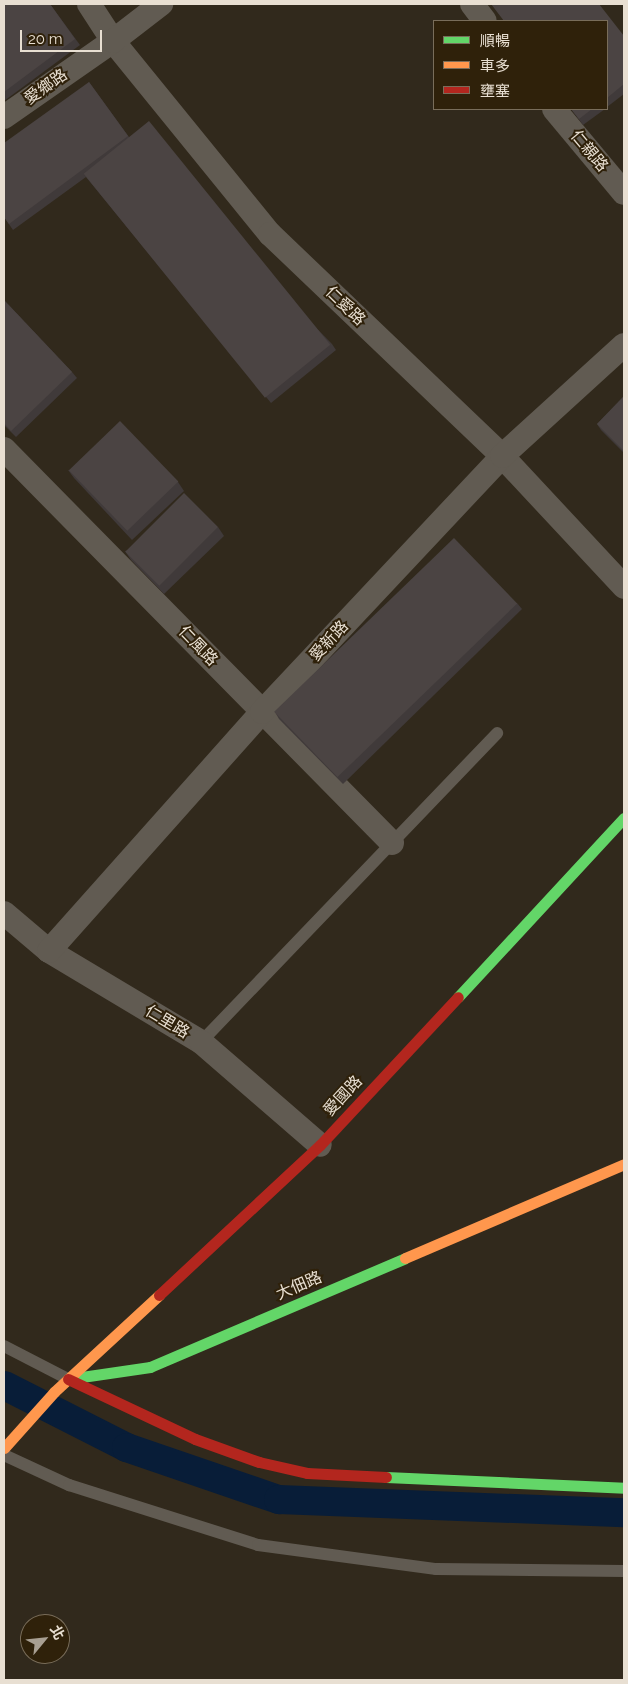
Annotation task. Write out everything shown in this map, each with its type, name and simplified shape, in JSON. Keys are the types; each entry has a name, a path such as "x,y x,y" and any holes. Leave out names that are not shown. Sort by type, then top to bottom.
{"street":[{"name":"仁愛路","path":"89,4 113,41 270,234 502,456 624,587"},
{"name":"愛鄉路","path":"4,117 113,41 161,4"},
{"path":"472,4 484,20"},
{"name":"仁親路","path":"555,110 624,193"},
{"name":"愛新路","path":"49,951 262,712 502,456 624,344"},
{"name":"仁風路","path":"4,449 392,843"},
{"name":"愛國路","path":"68,1379 320,1145 624,818"},
{"name":"仁里路","path":"4,913 49,951 201,1042 320,1145"},
{"name":"大佃路","path":"68,1379 150,1367 624,1164"},
{"path":"5,1450 54,1392 68,1379 195,1438 259,1462 307,1472 624,1488"}],"lane":[{"path":"201,1042 497,732"},
{"path":"4,1346 68,1379"},
{"path":"5,1450 69,1486 258,1545 436,1569 624,1571"}],"building":[{"path":"50,4 75,39 4,92 4,5"},
{"path":"491,4 599,4 624,36 624,84 608,97 608,20 503,20"},
{"path":"89,82 128,136 9,224 4,217 4,143"},
{"path":"572,110 591,110 579,119"},
{"path":"149,121 330,345 265,398 84,174"},
{"path":"4,300 72,372 11,431 4,423"},
{"path":"624,396 624,451 597,424"},
{"path":"120,421 178,481 127,531 69,470"},
{"path":"184,493 218,527 159,586 125,552"},
{"path":"454,538 517,603 337,777 274,712"}],"waterway":[{"path":"4,1385 126,1447 278,1499 624,1512"}],"traffic: fast":[{"path":"458,997 624,818"},
{"path":"68,1379 150,1367 405,1258"},
{"path":"386,1477 624,1488"}],"traffic: slow":[{"path":"405,1258 624,1164"},
{"path":"4,1448 54,1392 159,1295"}],"traffic: jam":[{"path":"159,1295 320,1145 458,997"},
{"path":"68,1379 195,1439 259,1462 307,1473 386,1477"}]}
